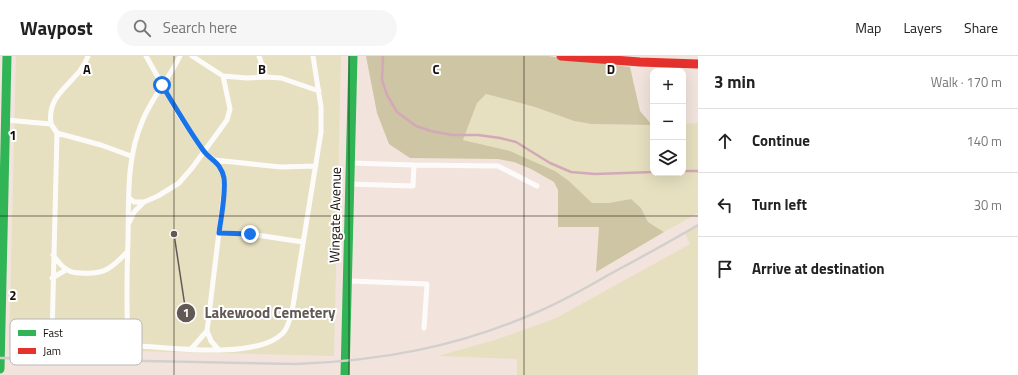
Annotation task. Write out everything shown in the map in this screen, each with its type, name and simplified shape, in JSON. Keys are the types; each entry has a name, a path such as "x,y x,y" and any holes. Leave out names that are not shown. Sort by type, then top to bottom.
{"street":[{"path":"0,369 2,212 6,120 3,87 7,56"},
{"name":"Wingate Avenue","path":"345,375 353,56"},
{"path":"561,56 640,62 698,64"}],"lane":[{"path":"52,319 56,133 51,124 50,117 53,101 61,90 84,66 88,56"},
{"path":"146,56 178,112 204,152 214,160 222,171 224,179 224,191 207,331 211,341 219,350"},
{"path":"128,319 127,252 133,147 150,103 176,65 180,56"},
{"path":"192,56 223,76 281,78 319,91"},
{"path":"259,56 266,77"},
{"path":"142,346 219,350 251,348 269,343 282,334 288,325 292,312 321,132 321,107 313,56"},
{"path":"128,225 134,212 144,202 158,196 179,183 227,120 230,109 223,76"},
{"path":"6,120 51,124"},
{"path":"56,133 101,145 132,156"},
{"path":"214,160 281,166 316,166"},
{"path":"350,163 498,166 537,186"},
{"path":"350,184 413,186 414,165"},
{"path":"129,198 134,202 144,202"},
{"path":"219,233 250,234 303,242"},
{"path":"53,255 66,270 76,273 91,274 105,272 115,266 127,252"},
{"path":"52,278 66,270"},
{"path":"348,281 426,284 424,328"},
{"path":"191,349 207,331"}],"shaded area":[{"path":"16,56 341,56 334,356 142,351 142,319 10,319 9,348"},
{"path":"366,56 548,56 630,67 640,111 650,123 650,125 591,124 574,121 535,107 486,94 477,103 463,140 510,151 555,171 569,181 592,203 609,203 631,199 641,208 648,222 664,232 596,272 599,227 558,227 558,190 554,182 531,169 514,162 498,159 410,158 389,144 377,113"},
{"path":"486,94 535,107 574,121 591,124 650,125 650,176 686,176 686,124 698,123 698,213 664,232 648,222 641,208 631,199 609,203 592,203 569,181 555,171 510,151 463,140 477,102"},
{"path":"698,225 698,375 517,375 517,359 438,356 498,339 556,318 690,244 685,233"}],"waterway":[{"path":"383,56 382,80 387,95 397,112 416,126 431,131 452,135 478,135 516,142 550,163 571,172 595,174 650,172"},
{"path":"686,171 698,171"}],"railway":[{"path":"142,361 296,364 358,360 388,356 447,343 506,325 545,309 583,290 698,225"},
{"path":"0,358 10,358"}],"traffic: fast":[{"path":"0,369 7,56"},
{"path":"345,375 353,56"}],"traffic: jam":[{"path":"561,56 640,62 698,64"}],"place":[{"name":"Lakewood Cemetery","path":"174,234"}],"route":[{"path":"162,85 204,152 214,160 222,171 224,191 219,233 250,234"}]}
